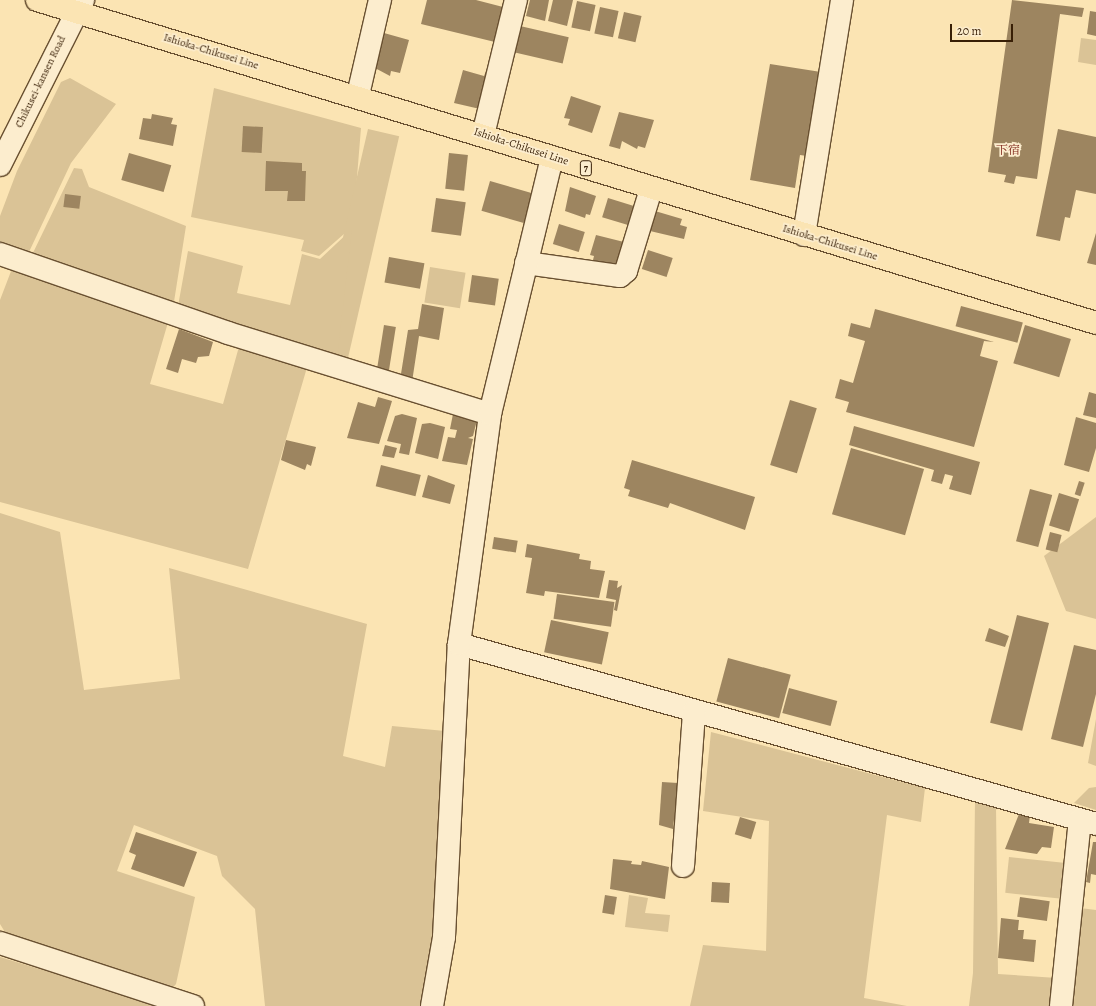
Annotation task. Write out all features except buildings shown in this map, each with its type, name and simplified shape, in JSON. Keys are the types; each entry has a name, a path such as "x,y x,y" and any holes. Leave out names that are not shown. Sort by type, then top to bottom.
{"main road":[{"name":"Ishioka-Chikusei Line","path":"37,0 79,6 651,189 1096,323"}],"street":[{"path":"358,95 380,0"},
{"path":"483,135 516,0"},
{"path":"804,235 842,0"},
{"name":"Chikusei-kansen Road","path":"0,165 79,6"},
{"path":"432,1006 444,937 459,644 490,414 552,157"},
{"path":"526,263 620,276 626,271 651,189"},
{"path":"0,254 228,332 490,414"},
{"path":"459,644 1088,822 1061,1006"},
{"path":"683,866 694,711"},
{"path":"0,943 193,1006"}],"shaded area":[{"path":"1081,38 1096,40 1096,65 1078,62"},
{"path":"70,78 116,104 71,163 28,254 0,247 0,216 17,171 61,82"},
{"path":"214,88 361,128 353,226 319,256 301,251 304,240 191,217"},
{"path":"368,129 399,136 347,362 316,355"},
{"path":"74,168 82,169 89,187 186,226 173,308 31,257"},
{"path":"352,229 337,358 178,306 188,251 243,266 237,293 290,305 302,254 320,259"},
{"path":"13,266 169,319 150,384 223,404 240,343 308,364 248,569 0,502 0,300"},
{"path":"430,267 466,273 460,308 424,303"},
{"path":"0,513 60,532 84,690 180,679 169,568 367,624 343,756 385,767 392,726 445,731 436,940 424,1006 265,1006 255,909 222,876 217,856 134,825 117,871 195,897 176,984 170,991 8,937 0,924"},
{"path":"1096,517 1096,619 1066,611 1044,556"},
{"path":"1096,719 1096,766 1088,763"},
{"path":"711,732 925,788 921,822 887,815 864,998 907,1006 690,1006 703,945 766,951 769,821 703,811"},
{"path":"1096,787 1096,810 1074,803 1089,788"},
{"path":"975,800 996,806 998,974 1057,978 1054,1006 969,1006 973,973"},
{"path":"1009,857 1066,863 1062,899 1005,893"},
{"path":"629,895 648,898 645,913 670,915 668,932 625,927"},
{"path":"1080,908 1096,910 1096,1006 1069,1006"},
{"path":"0,957 138,999 156,1006 0,1006"}],"district":[{"name":"下宿","path":"1008,151"}]}
